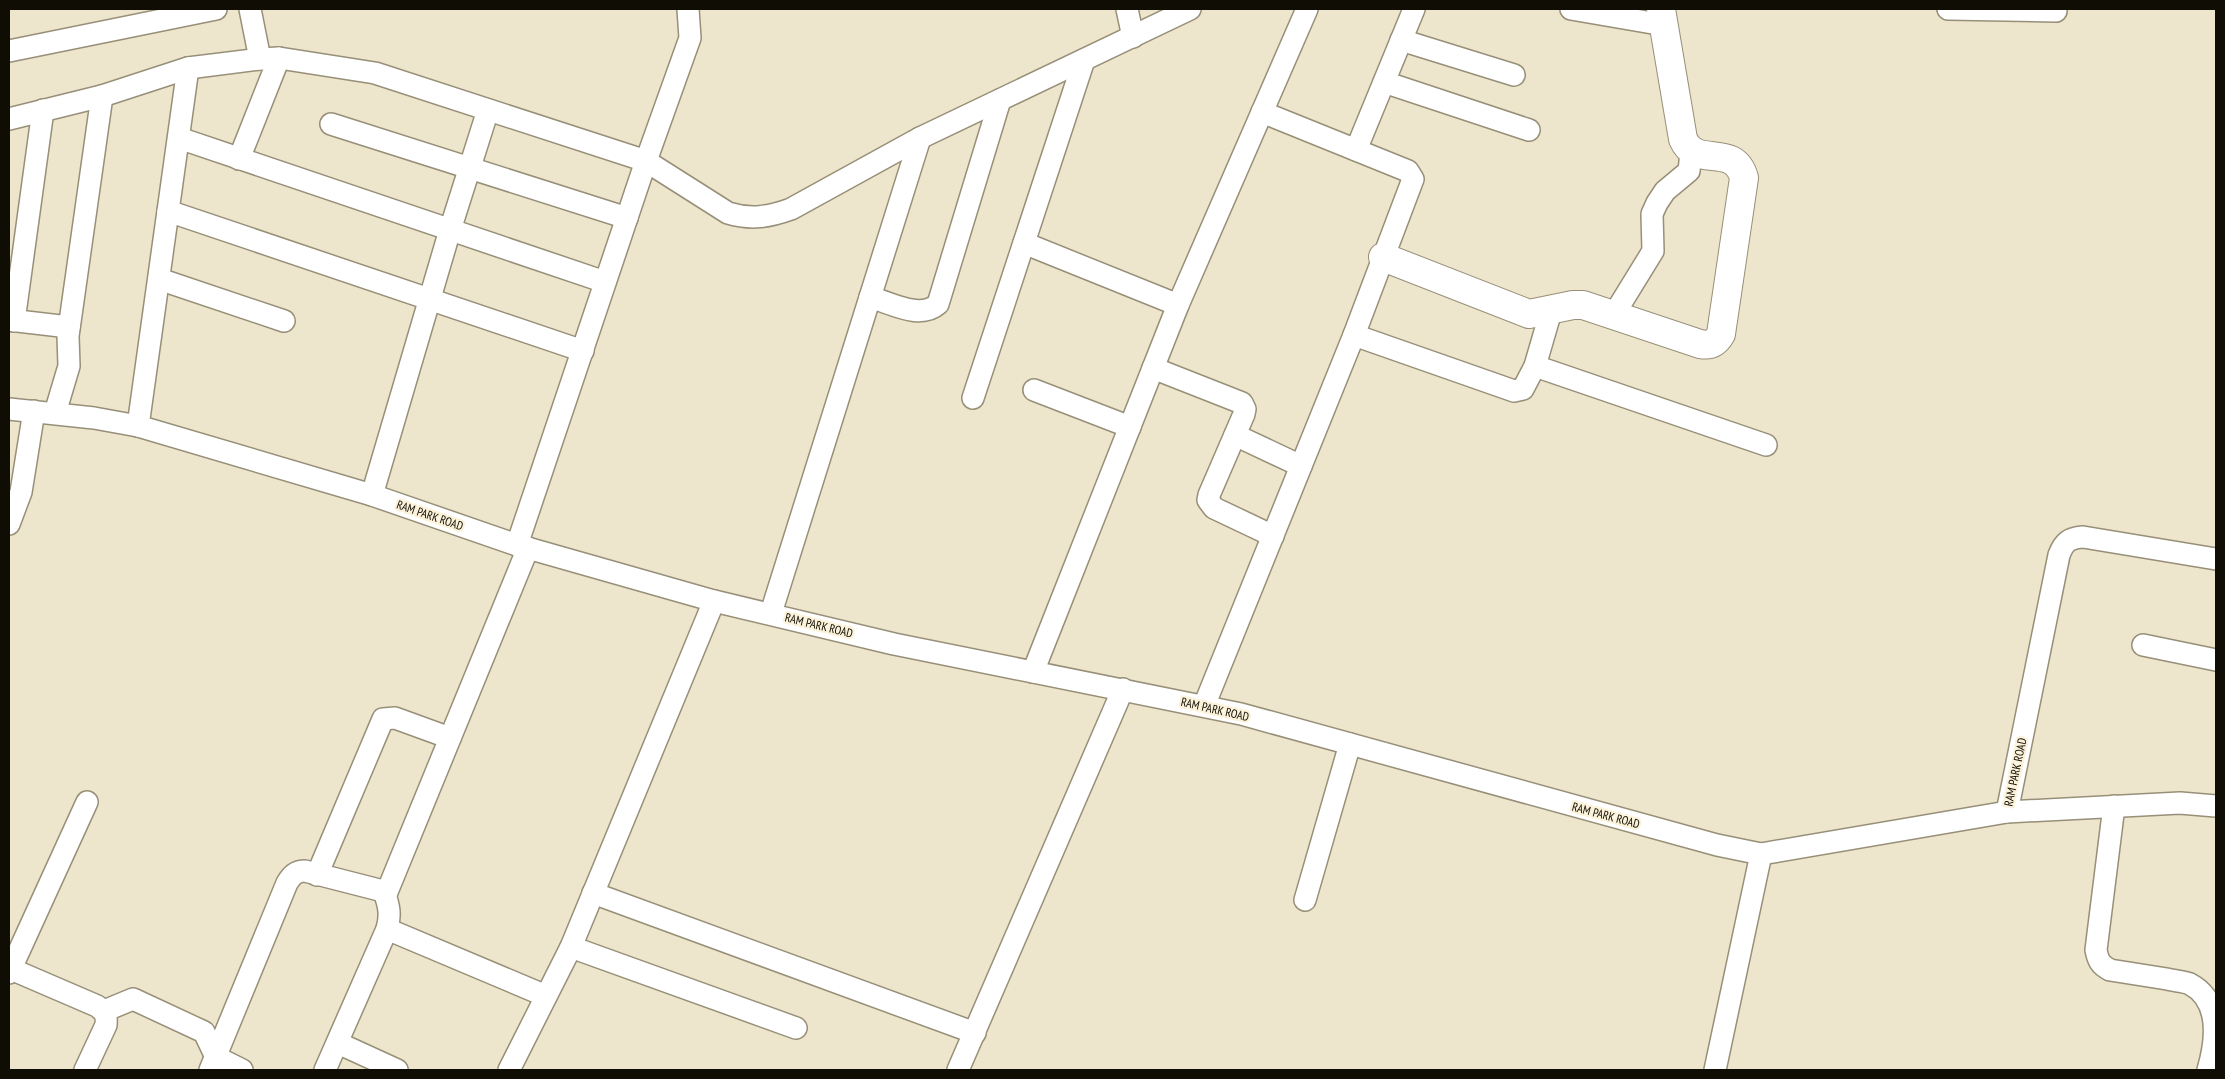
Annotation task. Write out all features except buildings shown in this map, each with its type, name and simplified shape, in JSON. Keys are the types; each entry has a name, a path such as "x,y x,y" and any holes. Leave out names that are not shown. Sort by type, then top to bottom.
{"street":[{"path":"9,51 216,9"},
{"path":"239,160 270,58 250,9"},
{"path":"384,892 386,892 450,738 523,546 605,282 690,38 688,9"},
{"path":"1127,9 1134,37"},
{"path":"9,119 102,96 188,68 270,58 375,73 646,161 728,213 741,217 757,218 772,216 791,208 920,138 1190,9"},
{"path":"1033,672 1178,305 1307,9"},
{"path":"1356,150 1414,9"},
{"path":"1571,9 1662,17 1683,139 1691,152 1689,171 1665,191 1657,203 1652,214 1653,251 1613,316"},
{"path":"1948,9 2056,11"},
{"path":"1401,40 1514,75"},
{"path":"973,398 1084,60"},
{"path":"138,426 188,68"},
{"path":"1384,82 1528,130"},
{"path":"56,413 69,366 69,328 102,96"},
{"path":"870,297 918,312 926,312 938,304 1000,100"},
{"path":"43,110 11,321 69,328"},
{"path":"372,495 450,230 488,110"},
{"path":"1204,706 1354,335 1413,179 1408,171 1262,112"},
{"path":"331,124 627,218"},
{"path":"179,138 239,160 605,282"},
{"path":"771,613 920,138"},
{"path":"1383,257 1529,314 1551,311 1572,305 1583,306 1706,345 1718,340 1721,334 1744,178 1741,168 1735,161 1691,152"},
{"path":"168,211 583,351"},
{"path":"1024,243 1178,305"},
{"path":"159,279 284,321"},
{"path":"1354,335 1514,390 1523,389 1535,366 1551,311"},
{"path":"1535,366 1766,445"},
{"path":"1153,368 1242,403 1245,409 1244,414 1209,495 1210,505 1273,536"},
{"path":"1034,390 1130,427"},
{"name":"RAM PARK ROAD","path":"9,409 56,413 138,426 372,495 523,546 714,601 771,613 894,644 1241,714 1718,845 1760,854 2007,812 2059,555 2063,544 2072,538 2083,537 2216,560"},
{"path":"9,524 34,411"},
{"path":"1235,435 1301,466"},
{"path":"509,1070 571,946 714,601"},
{"path":"2143,645 2216,660"},
{"path":"958,1070 1123,689"},
{"path":"317,875 383,719 395,718 450,738"},
{"path":"1305,900 1350,744"},
{"path":"85,1070 106,1025 107,1017 104,1011 97,1006 10,971 87,802"},
{"path":"2007,812 2180,803 2216,806"},
{"path":"2114,806 2096,950 2098,959 2102,966 2110,970 2189,983 2203,993 2210,1006 2215,1027 2215,1047 2208,1070"},
{"path":"1715,1070 1760,854"},
{"path":"213,1064 287,883 292,875 299,872 317,875 384,892"},
{"path":"325,1070 387,930 390,919 390,907 384,892"},
{"path":"593,893 975,1033"},
{"path":"387,930 546,996"},
{"path":"571,946 796,1028"},
{"path":"104,1011 133,999 204,1032 213,1064"},
{"path":"338,1043 397,1070"},
{"path":"213,1064 242,1070"}]}
